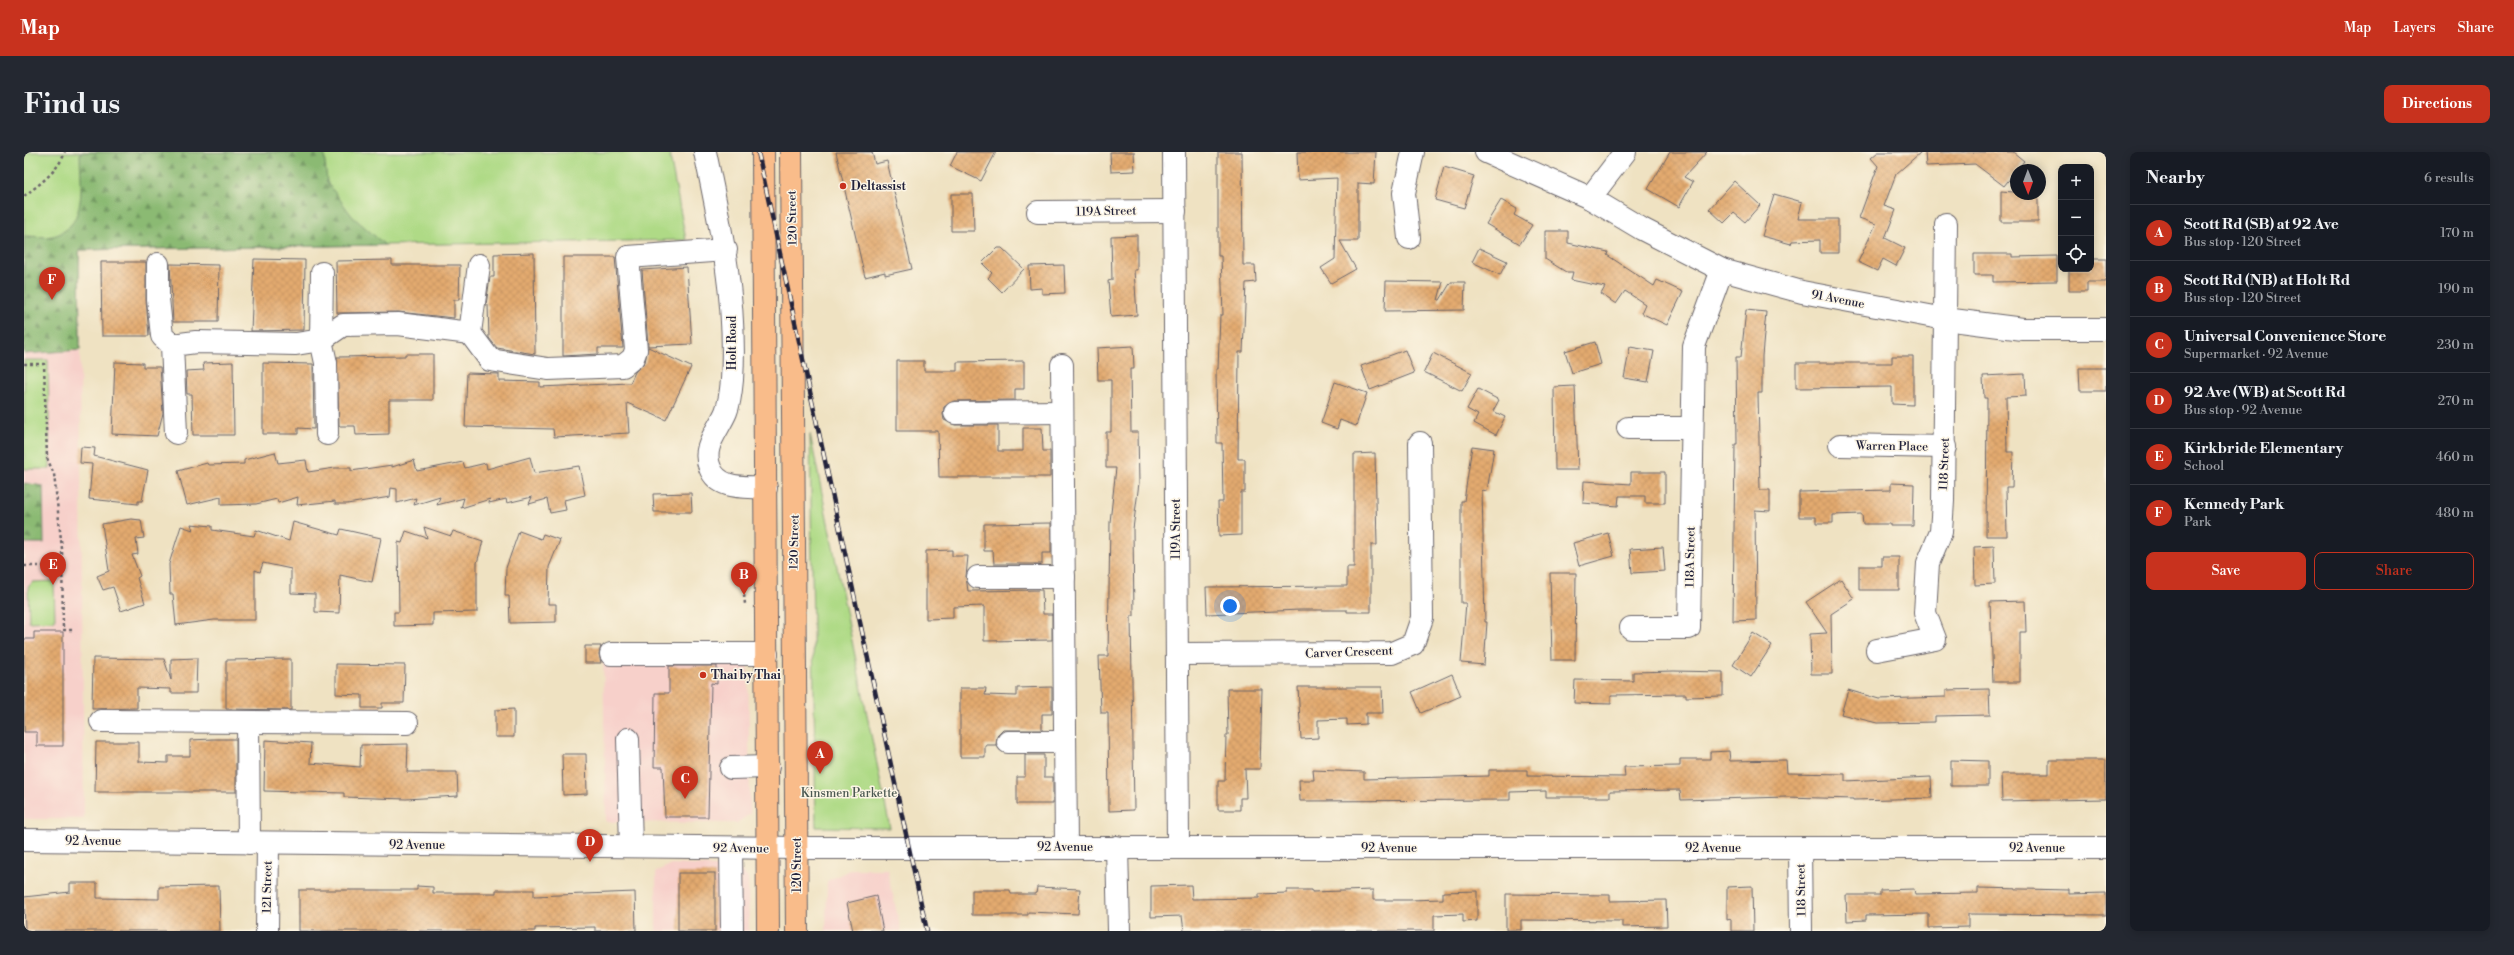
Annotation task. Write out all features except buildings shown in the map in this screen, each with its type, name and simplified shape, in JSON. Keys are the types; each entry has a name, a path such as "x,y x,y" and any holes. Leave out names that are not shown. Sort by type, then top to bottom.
{"main road":[{"path":"763,152 768,767 766,848 768,931"},
{"name":"120 Street","path":"791,152 794,489 793,574 797,931"},
{"path":"766,488 794,489"}],"street":[{"name":"Holt Road","path":"704,152 726,250 732,303 732,381 725,414 708,449 708,462 715,477 724,483 766,488"},
{"name":"119A Street","path":"1174,152 1178,847"},
{"path":"1409,238 1404,193 1413,152"},
{"name":"91 Avenue","path":"1486,152 1590,198 1642,229 1722,270 1802,292 1945,319 2023,329 2106,329"},
{"path":"1590,198 1625,152"},
{"name":"119A Street","path":"1038,212 1175,211"},
{"name":"118 Street","path":"1876,650 1935,639 1925,613 1928,563 1941,532 1945,447 1946,224"},
{"path":"479,265 470,333 490,360 548,369 623,366 633,358 636,350 628,257 726,250"},
{"path":"158,264 158,299 162,336 172,345 176,433"},
{"name":"118A Street","path":"1631,628 1689,628 1694,346 1722,270"},
{"path":"322,273 321,340 326,364 327,434"},
{"path":"172,345 196,342 296,344 321,340 343,325 398,324 470,333"},
{"path":"1062,365 1066,847"},
{"path":"955,413 1062,412"},
{"path":"1628,428 1692,428"},
{"name":"Carver Crescent","path":"1177,654 1392,653 1413,644 1422,618 1420,443"},
{"name":"Warren Place","path":"1840,445 1945,447"},
{"path":"978,577 1064,577"},
{"path":"612,654 767,654"},
{"path":"101,721 408,723"},
{"name":"121 Street","path":"248,722 266,931"},
{"path":"628,739 630,846"},
{"path":"1008,742 1065,742"},
{"path":"731,768 768,767"},
{"name":"92 Avenue","path":"24,840 258,844 731,848 2106,848"},
{"path":"1117,847 1119,931"},
{"path":"731,848 732,931"},
{"name":"118 Street","path":"1800,848 1801,931"}],"path":[{"path":"24,196 39,185 59,163 65,152"},
{"path":"24,364 44,364 47,458 54,474 62,566 62,630 73,630"},
{"path":"24,566 62,566"}],"shaded area":[{"path":"80,350 84,819 24,819 24,352"},
{"path":"603,649 748,651 750,814 737,823 606,822"},
{"path":"671,864 737,867 748,878 749,931 656,931 656,872"},
{"path":"852,869 887,869 901,931 826,931 827,881"}],"green space":[{"path":"24,152 669,152 686,240 79,250 80,350 24,352"},
{"path":"80,152 324,152 327,182 352,216 385,245 79,250 80,350 24,354 24,236 53,236 61,233 70,226 79,208 81,197"},
{"path":"24,360 48,360 50,469 24,469"},
{"name":"Kinsmen Parkette","path":"810,434 890,828 816,827"},
{"path":"24,483 43,486 44,543 24,543"},
{"path":"54,581 55,621 29,622 28,587 33,582"}],"railway":[{"path":"758,152 927,931"}],"place":[{"name":"Deltassist","path":"843,186"},
{"name":"Kennedy Park","path":"52,300"},
{"name":"Kirkbride Elementary","path":"53,585"},
{"name":"Scott Rd (NB) at Holt Rd","path":"744,595"},
{"name":"Thai by Thai","path":"703,675"},
{"name":"Scott Rd (SB) at 92 Ave","path":"820,774"},
{"name":"Universal Convenience Store","path":"685,799"},
{"name":"92 Ave (WB) at Scott Rd","path":"590,862"}]}
